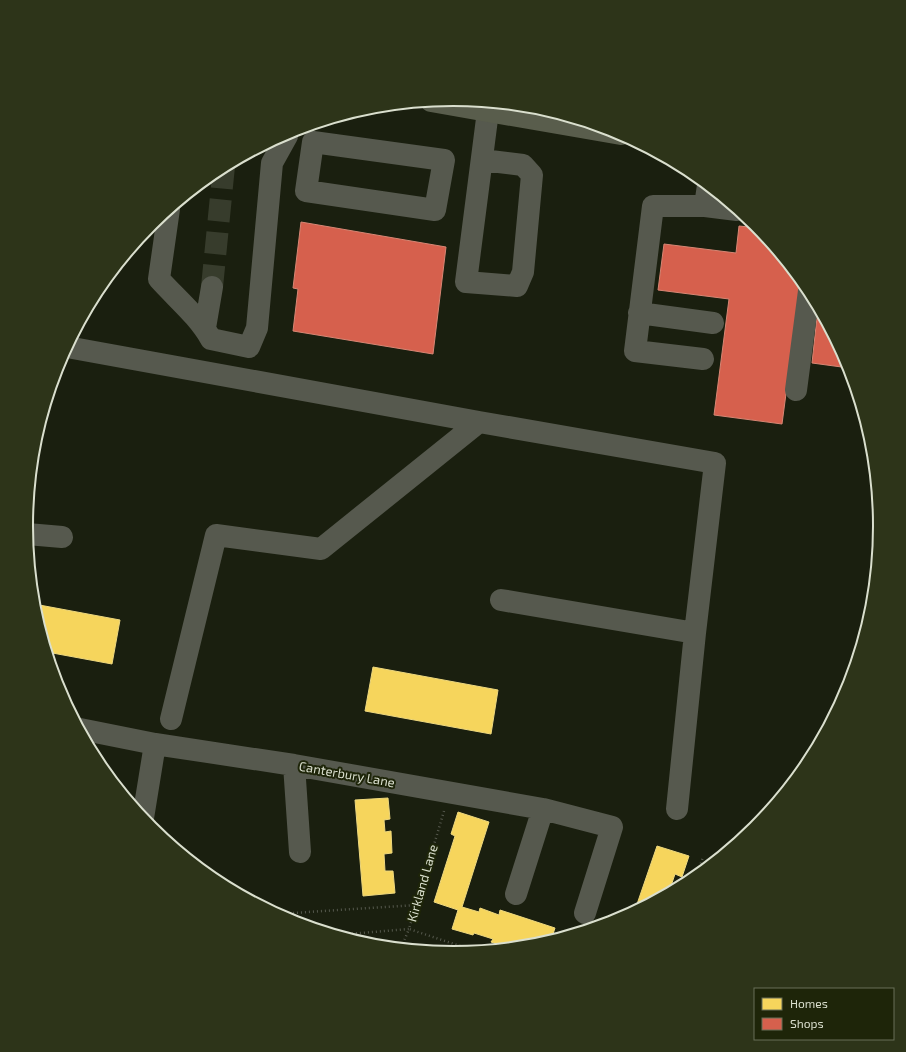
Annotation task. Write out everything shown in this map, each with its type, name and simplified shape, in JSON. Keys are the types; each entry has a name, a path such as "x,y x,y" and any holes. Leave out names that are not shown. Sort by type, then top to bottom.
{"main road":[{"path":"461,106 589,129"}],"street":[{"path":"482,160 523,165 532,175 523,272 517,286 466,282 488,111"},
{"path":"302,134 314,133 444,160 435,210 306,191 314,133"},
{"path":"168,218 159,279 205,328 211,339 249,347 257,328 272,163 282,142"},
{"path":"704,359 635,351 653,206 706,195 720,202"},
{"path":"205,328 212,287"},
{"path":"796,390 808,302"},
{"path":"640,313 713,323"},
{"path":"72,348 479,422 715,463 695,633 677,809"},
{"path":"171,719 216,535 321,549 479,422"},
{"path":"33,535 62,537"},
{"path":"501,600 695,633"},
{"name":"Canterbury Lane","path":"86,730 155,744 294,765 543,809 612,827 585,913"},
{"path":"144,811 155,744"},
{"path":"294,765 300,852"},
{"path":"516,894 543,809"}],"path":[{"name":"Kirkland Lane","path":"449,792 409,929 459,946"},
{"path":"700,865 703,856"},
{"path":"290,913 416,905"},
{"path":"352,934 409,929 403,943"}],"building: Homes":[{"path":"41,605 120,620 112,664 53,653"},
{"path":"373,667 498,690 491,734 365,711"},
{"path":"388,798 390,819 384,820 385,832 391,831 392,853 384,854 385,871 393,871 395,893 363,896 355,800"},
{"path":"458,812 489,822 462,907 479,912 480,908 499,915 500,910 555,928 553,934 495,943 491,942 493,939 474,933 473,935 452,929 458,910 434,902 455,836 451,834"},
{"path":"657,846 689,856 682,877 675,874 672,884 637,904"}],"building: Shops":[{"path":"301,222 446,247 433,354 293,331 298,289 293,288"},
{"path":"739,226 748,227 769,249 800,290 782,424 714,415 729,299 658,290 664,244 736,253"},
{"path":"817,316 830,340 842,367 812,363"}],"tunnel":[{"path":"212,287 223,175"}]}
